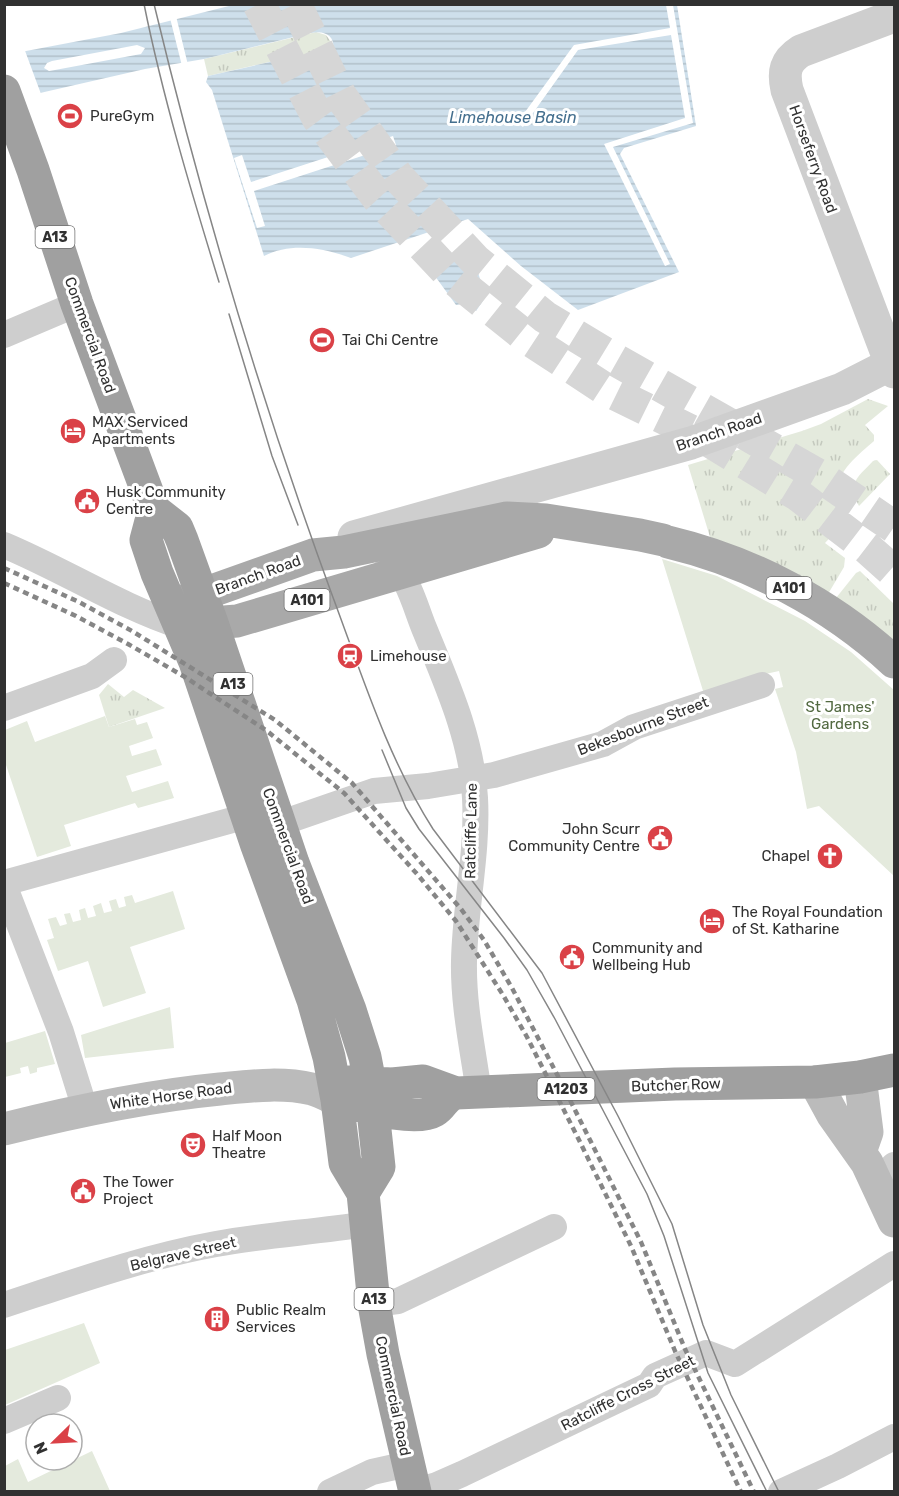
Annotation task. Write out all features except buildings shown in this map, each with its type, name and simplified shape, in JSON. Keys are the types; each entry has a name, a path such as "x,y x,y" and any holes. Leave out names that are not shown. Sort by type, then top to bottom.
{"highway":[{"name":"Commercial Road","path":"6,96 77,304 154,510 177,528 207,609 293,863 366,1057 379,1167 364,1209"},
{"name":"Commercial Road","path":"154,510 146,540 157,573 195,662 313,1000 335,1091 345,1163 364,1209 374,1304 389,1386 413,1482"},
{"name":"Butcher Row","path":"335,1091 372,1096 392,1084 423,1081 467,1093 684,1084 815,1082 860,1077 894,1070"}],"main road":[{"name":"A101","path":"507,518 546,520 640,535 739,564 784,585 831,612 872,641 894,662"},
{"name":"Branch Road","path":"207,609 329,553 507,518"},
{"name":"A101","path":"176,616 207,609 237,621 562,523"},
{"path":"860,1077 867,1131 860,1152"},
{"path":"815,1082 833,1115 860,1152 885,1174 894,1221"},
{"name":"White Horse Road","path":"4,1129 85,1109 178,1093 270,1084 335,1091"}],"street":[{"name":"Horseferry Road","path":"893,368 788,90 785,73 789,60 801,51 894,16"},
{"path":"4,335 77,304"},
{"name":"Branch Road","path":"329,553 374,531 706,438 893,368"},
{"name":"Branch Road","path":"477,550 542,484"},
{"path":"4,545 35,558 139,612 176,616"},
{"path":"329,553 377,556 387,559 400,572"},
{"name":"Ratcliffe Lane","path":"400,572 459,720 473,779 475,826 464,978 467,1093"},
{"path":"4,708 92,676 114,660"},
{"name":"Bekesbourne Street","path":"281,825 290,819 374,791 428,786 494,775 603,744 634,727 762,685"},
{"path":"85,1109 61,1032 4,884 247,816"},
{"name":"Belgrave Street","path":"4,1305 99,1274 196,1248 364,1209"},
{"path":"374,1304 398,1301 554,1227"},
{"name":"Ratcliffe Cross Street","path":"413,1482 437,1485 649,1385 655,1376 706,1353 735,1364 894,1264"},
{"path":"4,1421 58,1398"},
{"path":"781,1491 838,1466 894,1437"},
{"path":"330,1491 372,1472 413,1482"}],"green space":[{"path":"316,32 326,35 334,46 332,58 324,64 311,65 300,55 208,76 204,59"},
{"path":"868,399 888,406 865,425 874,435 874,441 848,466 838,482 837,499 845,522 825,543 845,558 844,567 828,594 710,537 688,465 802,431 821,424"},
{"path":"877,460 890,474 859,506 854,492 855,481 873,461"},
{"name":"St James' Gardens","path":"662,559 717,576 805,621 851,652 894,690 894,876 819,806 807,809 796,752 775,689 783,687 779,671 748,678 704,694"},
{"path":"860,571 894,604 894,643 836,598"},
{"path":"108,684 124,697 133,690 165,708 109,727 99,695"},
{"path":"105,716 109,727 135,719 137,725 147,722 153,738 129,746 132,756 156,749 162,765 126,776 132,792 168,781 174,798 138,808 135,803 64,825 71,846 37,857 5,762 5,730 27,721 35,742"},
{"path":"173,891 185,929 130,947 146,993 103,1007 88,961 58,971 47,940 54,938 48,919 56,917 60,926 67,924 64,914 70,913 73,922 81,920 79,910 85,908 88,918 96,916 93,906 101,903 104,913 112,911 109,901 116,899 119,908 126,906 124,897 132,895 135,903"},
{"path":"170,1007 174,1048 85,1058 81,1035"},
{"path":"45,1031 55,1064 37,1068 37,1072 30,1074 28,1066 20,1068 21,1073 5,1077 5,1043"},
{"path":"84,1323 100,1363 5,1405 5,1350"},
{"path":"92,1451 110,1491 5,1491 5,1466 18,1459 28,1482 49,1472 84,1472 84,1455"}],"water":[{"name":"Limehouse Basin","path":"233,5 677,5 696,126 624,148 620,154 679,272 578,310 521,266 468,219 351,258 308,248 285,249 264,256 212,90 206,82 208,76 301,55 310,65 319,67 331,56 333,47 331,38 324,33 310,33 204,59 145,69 5,101 5,55 121,33","holes":["137,45 145,48 141,54 49,71 44,68 52,61"]},
{"path":"456,256 470,264 479,276 485,298 476,311 468,303 456,305 432,272 432,267 439,259"}],"pier":[{"path":"666,5 673,5 693,123 613,147 670,264 665,266 604,144 685,118 671,35 578,50 523,127 517,123 574,45 670,28"},
{"path":"176,16 188,65 182,66 170,18"},
{"path":"24,48 41,94 5,102 4,52"},
{"path":"393,136 396,145 254,191 265,226 257,228 234,158 242,155 251,182"}],"tunnel":[{"path":"259,4 318,118 378,198 454,279 530,340 605,389 703,437 798,495 867,548 894,572"},
{"path":"295,4 340,95 398,177 475,260 545,317 818,475 894,527"}],"tram line":[{"path":"144,4 169,109 219,282"},
{"path":"154,4 192,153 257,374 305,520 388,743 433,829 542,973 618,1116 672,1224 703,1325 731,1395 779,1492"},
{"path":"229,314 272,456 298,525"},
{"path":"382,750 406,808 419,829 527,970 647,1194 664,1236 708,1373 767,1492"}],"railway":[{"path":"4,568 79,602 132,631 275,720 352,783 461,909 484,940 512,988 561,1082 641,1242 685,1349 754,1492"},
{"path":"4,583 76,616 128,644 185,677 267,731 344,793 456,921 527,1037 578,1138 631,1246 675,1351 741,1492"}],"place":[{"name":"PureGym","path":"70,116"},
{"name":"Tai Chi Centre","path":"322,340"},
{"name":"MAX Serviced Apartments","path":"73,431"},
{"name":"Husk Community Centre","path":"87,501"},
{"name":"Limehouse","path":"350,656"},
{"name":"John Scurr Community Centre","path":"660,838"},
{"name":"Chapel","path":"830,856"},
{"name":"The Royal Foundation of St. Katharine","path":"712,921"},
{"name":"Community and Wellbeing Hub","path":"572,957"},
{"name":"Half Moon Theatre","path":"193,1145"},
{"name":"The Tower Project","path":"83,1191"},
{"name":"Public Realm Services","path":"217,1319"}]}
